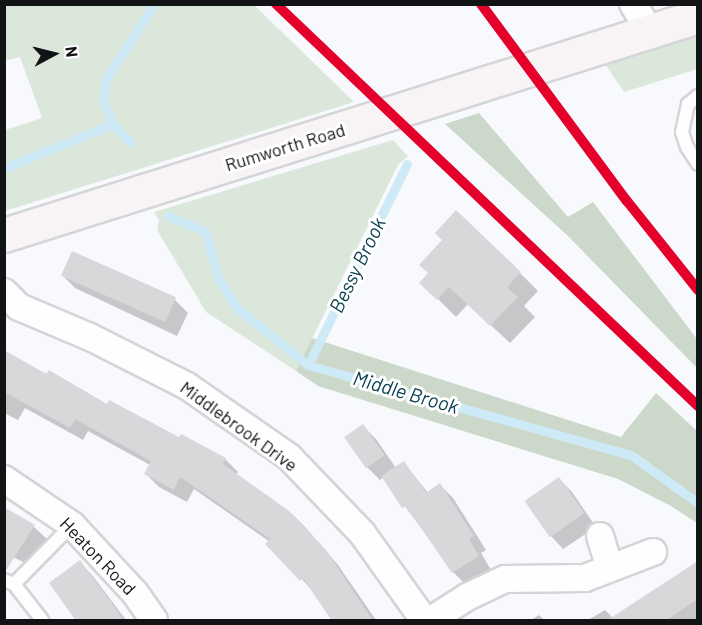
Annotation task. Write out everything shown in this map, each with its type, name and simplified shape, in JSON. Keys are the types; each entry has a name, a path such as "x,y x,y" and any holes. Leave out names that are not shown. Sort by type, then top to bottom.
{"street":[{"name":"Rumworth Road","path":"4,235 566,57 641,17 698,16"},
{"name":"Middlebrook Drive","path":"4,292 19,307 90,337 187,386 289,457 362,533 424,621"},
{"name":"Heaton Road","path":"4,479 72,525 135,592 154,621"},
{"path":"600,536 610,568"},
{"path":"430,621 467,597 506,579 585,578 653,552"}],"lane":[{"path":"698,96 688,104 682,132 698,164"},
{"path":"42,621 9,582 72,525"}],"shaded area":[{"path":"5,4 254,5 354,102 5,211 5,130 42,118 20,57 5,61"},
{"path":"697,35 697,69 624,92 605,64"},
{"path":"393,140 408,156 398,165 296,371 206,312 157,230 159,221 154,212"}],"green space":[{"path":"479,113 568,217 593,202 697,339 697,368 568,236 445,124"},
{"path":"312,338 621,437 656,393 697,431 697,523 671,506 618,479 318,386 296,371"}],"building":[{"path":"456,210 521,272 507,287 518,297 490,326 449,287 437,300 419,283 428,273 419,265 442,240 435,233"},
{"path":"72,251 176,297 165,322 61,276"},
{"path":"4,350 46,374 49,370 107,404 109,400 179,437 181,434 226,458 223,464 289,511 326,550 373,621 332,621 303,578 300,581 265,544 270,539 180,477 174,490 144,474 151,461 75,419 70,428 4,392"},
{"path":"363,424 385,455 366,468 344,437"},
{"path":"404,461 426,493 440,483 474,536 469,539 479,556 452,573 406,506 402,508 381,476"},
{"path":"559,477 584,513 550,537 525,501"},
{"path":"4,507 35,525 5,572 4,572"},
{"path":"80,560 124,621 76,621 49,583"},
{"path":"698,561 698,599 665,621 606,621"}],"waterway":[{"name":"Middle Brook","path":"130,142 113,124 103,100 106,79 154,4"},
{"path":"4,168 113,124"},
{"name":"Bessy Brook","path":"308,365 407,164"},
{"name":"Middle Brook","path":"168,216 205,231 218,278 238,309 308,365 631,455 698,503"}],"transit line":[{"path":"276,4 698,406"},
{"path":"481,4 627,201 698,290"}]}
